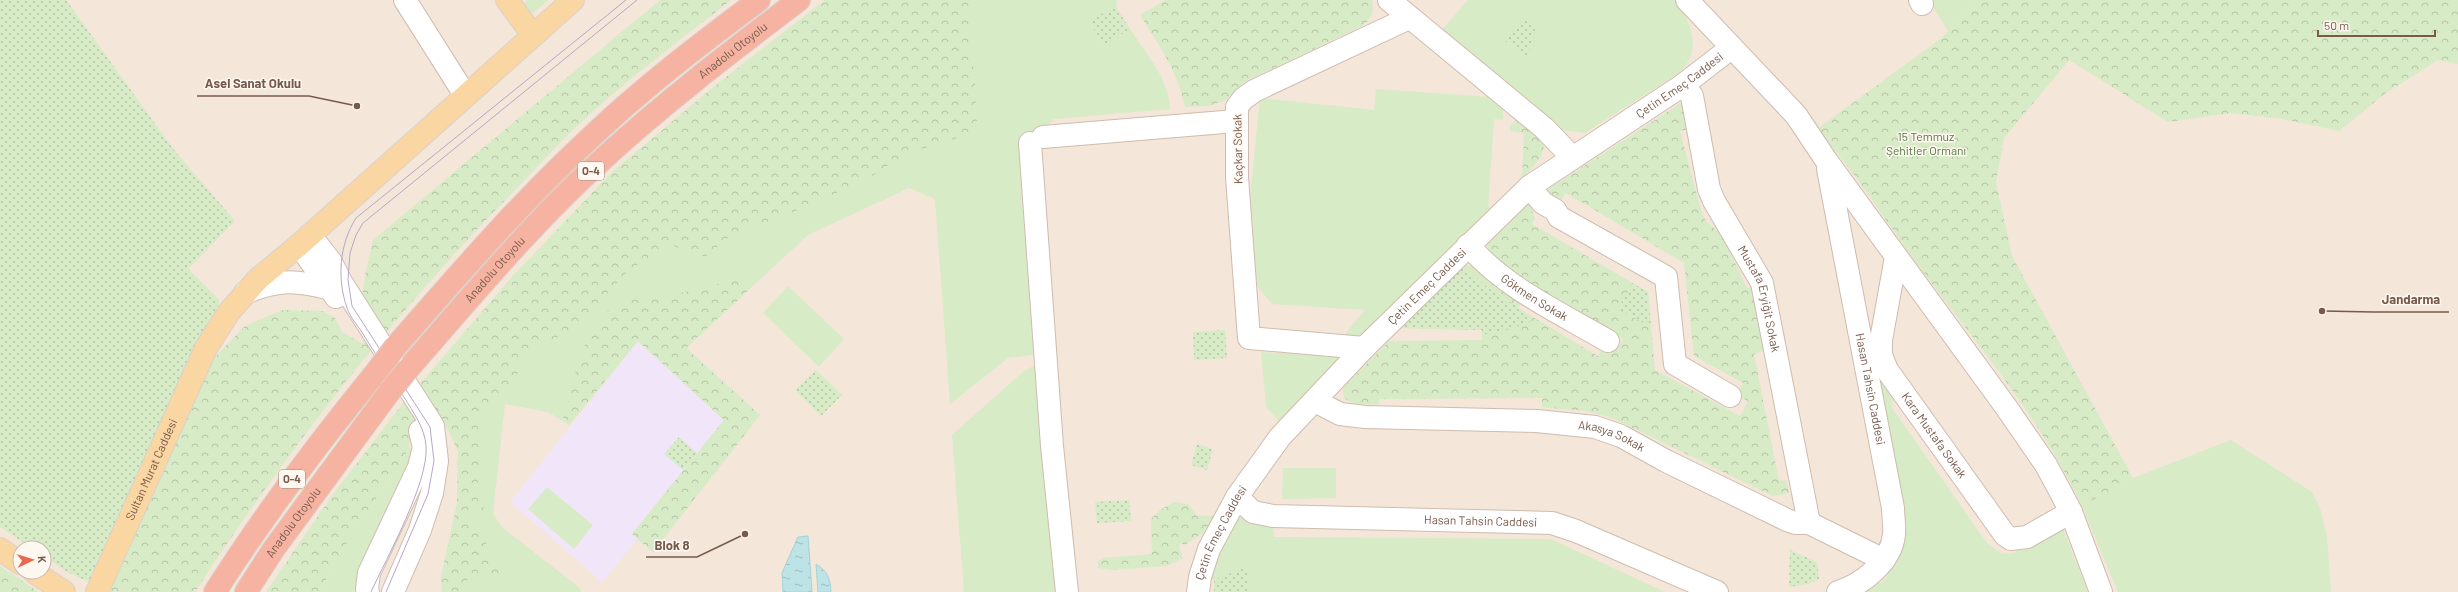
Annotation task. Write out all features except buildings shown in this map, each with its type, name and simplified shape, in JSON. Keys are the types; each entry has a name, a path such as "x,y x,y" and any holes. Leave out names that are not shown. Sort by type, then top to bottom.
{"highway":[{"name":"Anadolu Otoyolu","path":"215,592 280,494 330,428 396,346 484,244 588,140 693,49 759,0"},
{"name":"Anadolu Otoyolu","path":"246,592 273,550 390,390 502,262 602,159 679,92 800,0"}],"main road":[{"path":"507,0 532,34"},
{"path":"465,95 532,34 573,0"},
{"name":"Sultan Murat Caddesi","path":"97,592 206,348 229,312 258,279 329,218 465,95"},
{"path":"0,549 12,557"},
{"path":"46,580 64,592"}],"street":[{"path":"405,0 465,95"},
{"path":"1389,0 1544,128 1572,157"},
{"path":"1690,1 1731,48 1796,115 1826,160 2046,465 2071,512 2102,592"},
{"name":"Kaçkar Sokak","path":"1364,348 1249,338 1236,121 1237,107 1254,91 1409,18"},
{"name":"Çetin Emeç Caddesi","path":"1198,592 1200,576 1209,549 1237,497 1280,437 1364,348 1529,187 1683,84 1731,48"},
{"name":"Mustafa Eryiğit Sokak","path":"1683,84 1692,96 1712,195 1762,283 1809,523"},
{"path":"1067,592 1052,446 1037,140 1236,121"},
{"name":"Hasan Tahsin Caddesi","path":"1826,160 1893,508 1894,535 1884,560 1876,570 1852,586 1838,592"},
{"path":"1529,187 1543,203 1555,210 1559,217 1666,277 1675,364 1730,396"},
{"path":"1840,232 1845,216 1856,210 1864,212"},
{"path":"329,218 328,246 331,262 341,282 433,426 437,461 432,493 420,530 396,588"},
{"path":"304,240 331,262"},
{"path":"304,240 331,289 410,412 423,438 422,458 414,480 369,573 366,589 368,592"},
{"name":"Gökmen Sokak","path":"1468,245 1480,259 1507,281 1608,341"},
{"name":"Kara Mustafa Sokak","path":"1896,257 1881,340 1881,355 1887,370 2005,535 2011,539 2018,540 2028,537 2071,512"},
{"path":"245,293 267,284 288,282 331,289"},
{"name":"Akasya Sokak","path":"1315,401 1340,414 1365,417 1537,421 1595,427 1621,436 1666,461 1787,520 1794,523 1809,523 1884,560"},
{"name":"Hasan Tahsin Caddesi","path":"1237,497 1253,512 1273,516 1552,523 1576,531 1717,592"}],"shaded area":[{"path":"0,0 2458,0 2458,592 0,592"},
{"path":"638,341 724,420 632,534 638,539 602,582 510,502"}],"green space":[{"path":"0,0 66,0 174,150 235,221 188,269 220,301 91,583 67,572 52,562 52,540 20,540 0,527"},
{"path":"528,0 548,0 531,15 524,3"},
{"path":"660,0 731,0 613,94 575,128 466,241 383,336 304,436 266,487 195,592 106,592 213,359 245,326 283,310 323,311 335,318 342,332 363,344 377,326 362,299 365,275 373,240"},
{"path":"825,0 1117,0 1116,6 1089,22 1103,45 1130,29 1150,57 1161,76 1168,97 1170,109 1054,119 1030,143 1046,353 1008,358 950,404 935,199 909,188 808,235 686,348 760,415 653,552 632,534 724,420 638,341 569,425 548,412 505,404 493,514 503,528 580,588 581,592 442,592 441,577 457,504 458,452 449,431 419,387 512,277 612,173 716,85"},
{"path":"825,0 971,0 970,44 975,80 977,129 970,134 918,150 900,158 867,179 784,216 733,234 706,256 698,256 669,244 628,271 572,331 526,351 516,377 507,393 493,406 485,409 479,422 479,434 484,444 477,478 484,510 481,512 470,504 470,518 484,535 489,555 500,563 505,576 466,580 463,592 442,592 441,577 457,504 458,452 449,431 419,388 409,449 335,561 320,592 266,592 331,497 400,407 512,277 612,172 716,85"},
{"path":"1165,0 1372,0 1373,8 1372,15 1362,26 1244,82 1224,101 1208,106 1185,107 1173,70 1140,15"},
{"path":"1468,0 1675,0 1686,17 1690,27 1693,45 1691,55 1680,72 1585,133 1562,130 1441,31"},
{"path":"1929,0 1980,0 1948,31"},
{"name":"15 Temmuz Şehitler Ormanı","path":"1980,0 2458,0 2458,64 2438,60 2383,95 2339,131 2282,119 2231,113 2168,122 2069,60 2004,138 1996,182 2012,256 2133,478 2082,506 2048,444 2009,386 1924,273 1846,164 1817,129 1939,40"},
{"path":"1116,6 1130,29 1103,45 1089,21"},
{"path":"1524,17 1536,26 1527,59 1503,39"},
{"path":"1376,89 1491,97 1503,107 1503,120 1494,119 1488,205 1491,210 1363,337 1344,335 1365,310 1272,304 1257,286 1249,208 1260,98 1374,110"},
{"path":"1681,103 1688,129 1680,131 1702,214 1707,222 1722,235 1747,288 1756,285 1766,351 1754,354 1779,481 1786,480 1789,493 1773,496 1610,417 1585,411 1542,407 1542,398 1379,399 1379,404 1365,405 1356,404 1344,398 1343,388 1389,341 1482,340 1482,330 1402,328 1463,265 1476,267 1523,300 1518,308 1598,356 1608,341 1618,348 1623,339 1496,267 1486,243 1529,203 1535,218 1532,224 1648,292 1655,370 1740,416 1748,401 1737,395 1743,383 1694,356 1684,263 1566,193 1561,200 1549,195 1550,188"},
{"path":"1517,119 1538,135 1544,146 1541,157 1522,180 1524,133 1510,131 1510,126"},
{"path":"1463,265 1488,288 1533,317 1528,324 1482,335 1482,330 1402,328"},
{"path":"727,280 737,280 749,290 686,348 760,415 653,552 632,534 724,420 638,341 569,425 563,420 573,382 580,357 590,333 597,322 608,311 622,304 638,299 682,293 709,287"},
{"path":"1633,283 1648,292 1651,327 1618,309"},
{"path":"788,286 844,339 819,367 763,313"},
{"path":"1225,330 1227,358 1194,360 1193,332"},
{"path":"1261,352 1342,358 1281,423 1266,407"},
{"path":"1870,362 1893,394 1892,408 1987,543 2002,554 2015,553 2027,537 2059,519 2088,592 1864,592 1883,581 1896,564 1901,552 1897,503"},
{"path":"1034,366 1038,367 1066,592 964,592 952,435 1025,370"},
{"path":"816,370 842,395 821,416 795,390"},
{"path":"679,437 697,453 683,470 664,454"},
{"path":"2231,440 2312,492 2320,508 2327,537 2331,592 2118,592 2082,506 2133,478"},
{"path":"1197,444 1213,449 1207,470 1191,465"},
{"path":"419,445 354,592 320,592 335,561 409,449"},
{"path":"1283,468 1336,468 1336,498 1282,499"},
{"path":"547,487 593,525 574,549 528,509"},
{"path":"1129,500 1131,521 1097,523 1095,502"},
{"path":"1174,502 1188,504 1197,516 1215,515 1204,532 1185,545 1180,543 1179,547 1183,558 1167,566 1112,570 1098,568 1098,562 1103,558 1152,554 1151,519 1160,510"},
{"path":"1253,512 1273,516 1274,537 1551,539 1665,592 1214,592 1214,580 1210,579 1219,552 1237,520"},
{"path":"1790,550 1817,562 1819,579 1808,584 1789,587"},
{"path":"0,566 12,574 12,580 21,580 39,592 0,592"},
{"path":"1246,567 1250,592 1214,592 1214,580"}],"water":[{"path":"808,536 812,592 783,592 782,573 798,537"},
{"path":"816,564 828,576 831,592 818,592"}],"tram line":[{"path":"371,592 414,499 421,479 425,461 426,446 421,427 415,414 348,311 342,286 341,262 350,228 356,218 626,0"},
{"path":"386,592 428,494 434,461 430,427 352,306 348,280 350,253 356,235 363,223 637,0"}],"place":[{"name":"Asel Sanat Okulu","path":"357,106"},
{"name":"Jandarma","path":"2322,311"},
{"name":"Blok 8","path":"745,534"}]}
